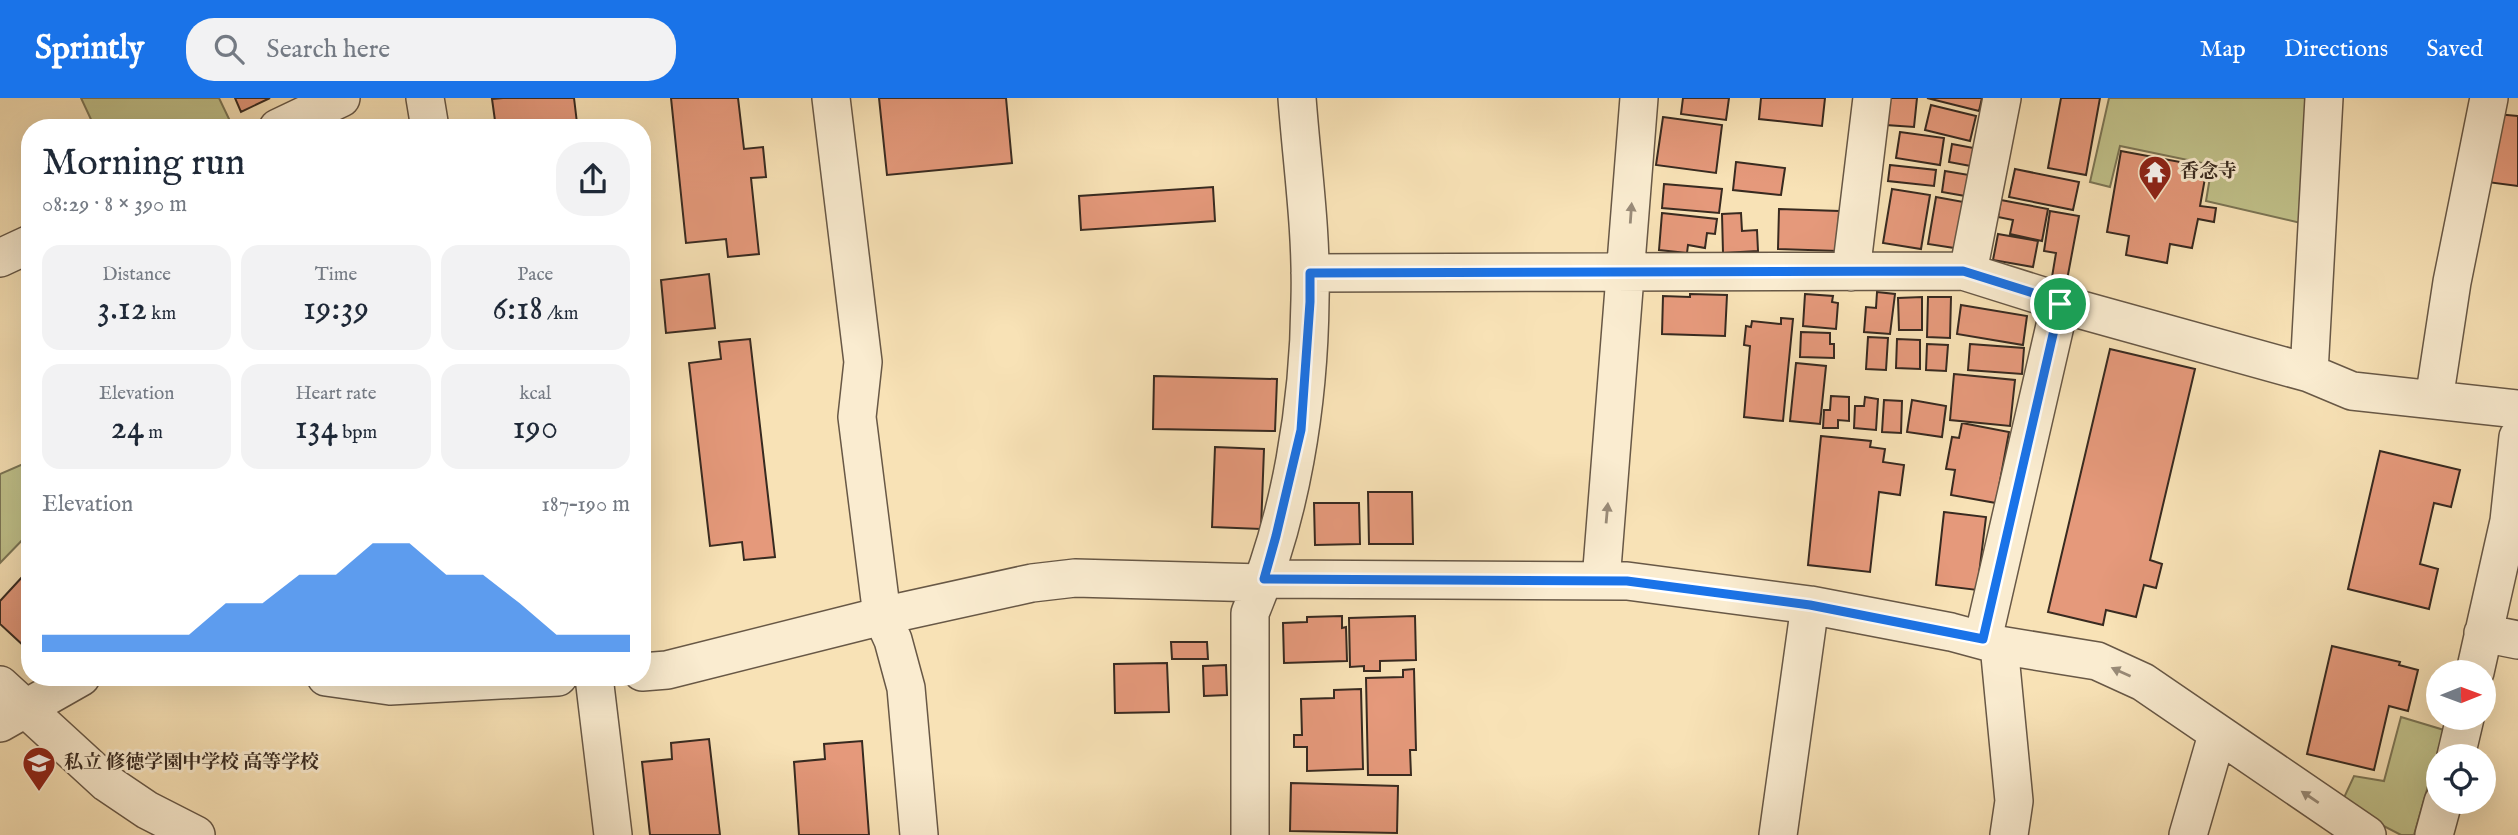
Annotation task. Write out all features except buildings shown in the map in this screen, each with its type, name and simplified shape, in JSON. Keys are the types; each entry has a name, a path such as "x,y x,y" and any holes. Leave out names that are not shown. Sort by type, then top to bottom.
{"street":[{"path":"297,119 341,98"},
{"path":"425,98 428,119"},
{"path":"831,98 863,362 857,416 882,616 893,640 906,688 919,835"},
{"path":"1250,835 1250,613 1276,536 1301,430 1310,302 1297,98"},
{"path":"1601,581 1639,98"},
{"path":"1851,272 1872,98"},
{"path":"1968,272 2002,98"},
{"path":"2309,373 2324,98"},
{"path":"2434,400 2452,282 2489,98"},
{"path":"0,258 21,248"},
{"path":"1310,273 1968,272 2060,304 2309,373 2352,391 2518,409"},
{"path":"2009,835 2014,801 1991,642 2060,304"},
{"path":"2484,660 2501,637 2518,437"},
{"path":"651,671 667,670 882,616 1032,583 1075,578 1627,581 1810,605 2097,662 2143,682 2367,835"},
{"path":"1778,835 1810,605"},
{"path":"0,685 13,717 147,810 196,835"},
{"path":"13,717 65,686"},
{"path":"595,686 613,835"},
{"path":"2188,835 2217,735"},
{"path":"2434,835 2440,814"}],"green space":[{"path":"81,98 219,98 229,119 91,119"},
{"path":"2109,98 2310,98 2305,224 2206,201 2212,165 2120,146 2110,187 2090,182"},
{"path":"21,465 21,541 0,563 0,474"},
{"path":"2401,717 2426,725 2426,730 2444,730 2440,744 2426,744 2426,793 2414,835 2401,835 2341,804 2354,776 2384,781"}],"place":[{"name":"香念寺","path":"2155,202"},
{"name":"私立 修徳学園中学校 高等学校","path":"39,793"}],"route":[{"path":"1963,271 2049,298 2060,304 2006,549 1983,639 1810,605 1627,581 1264,579 1301,430 1310,273 1963,271"}]}
